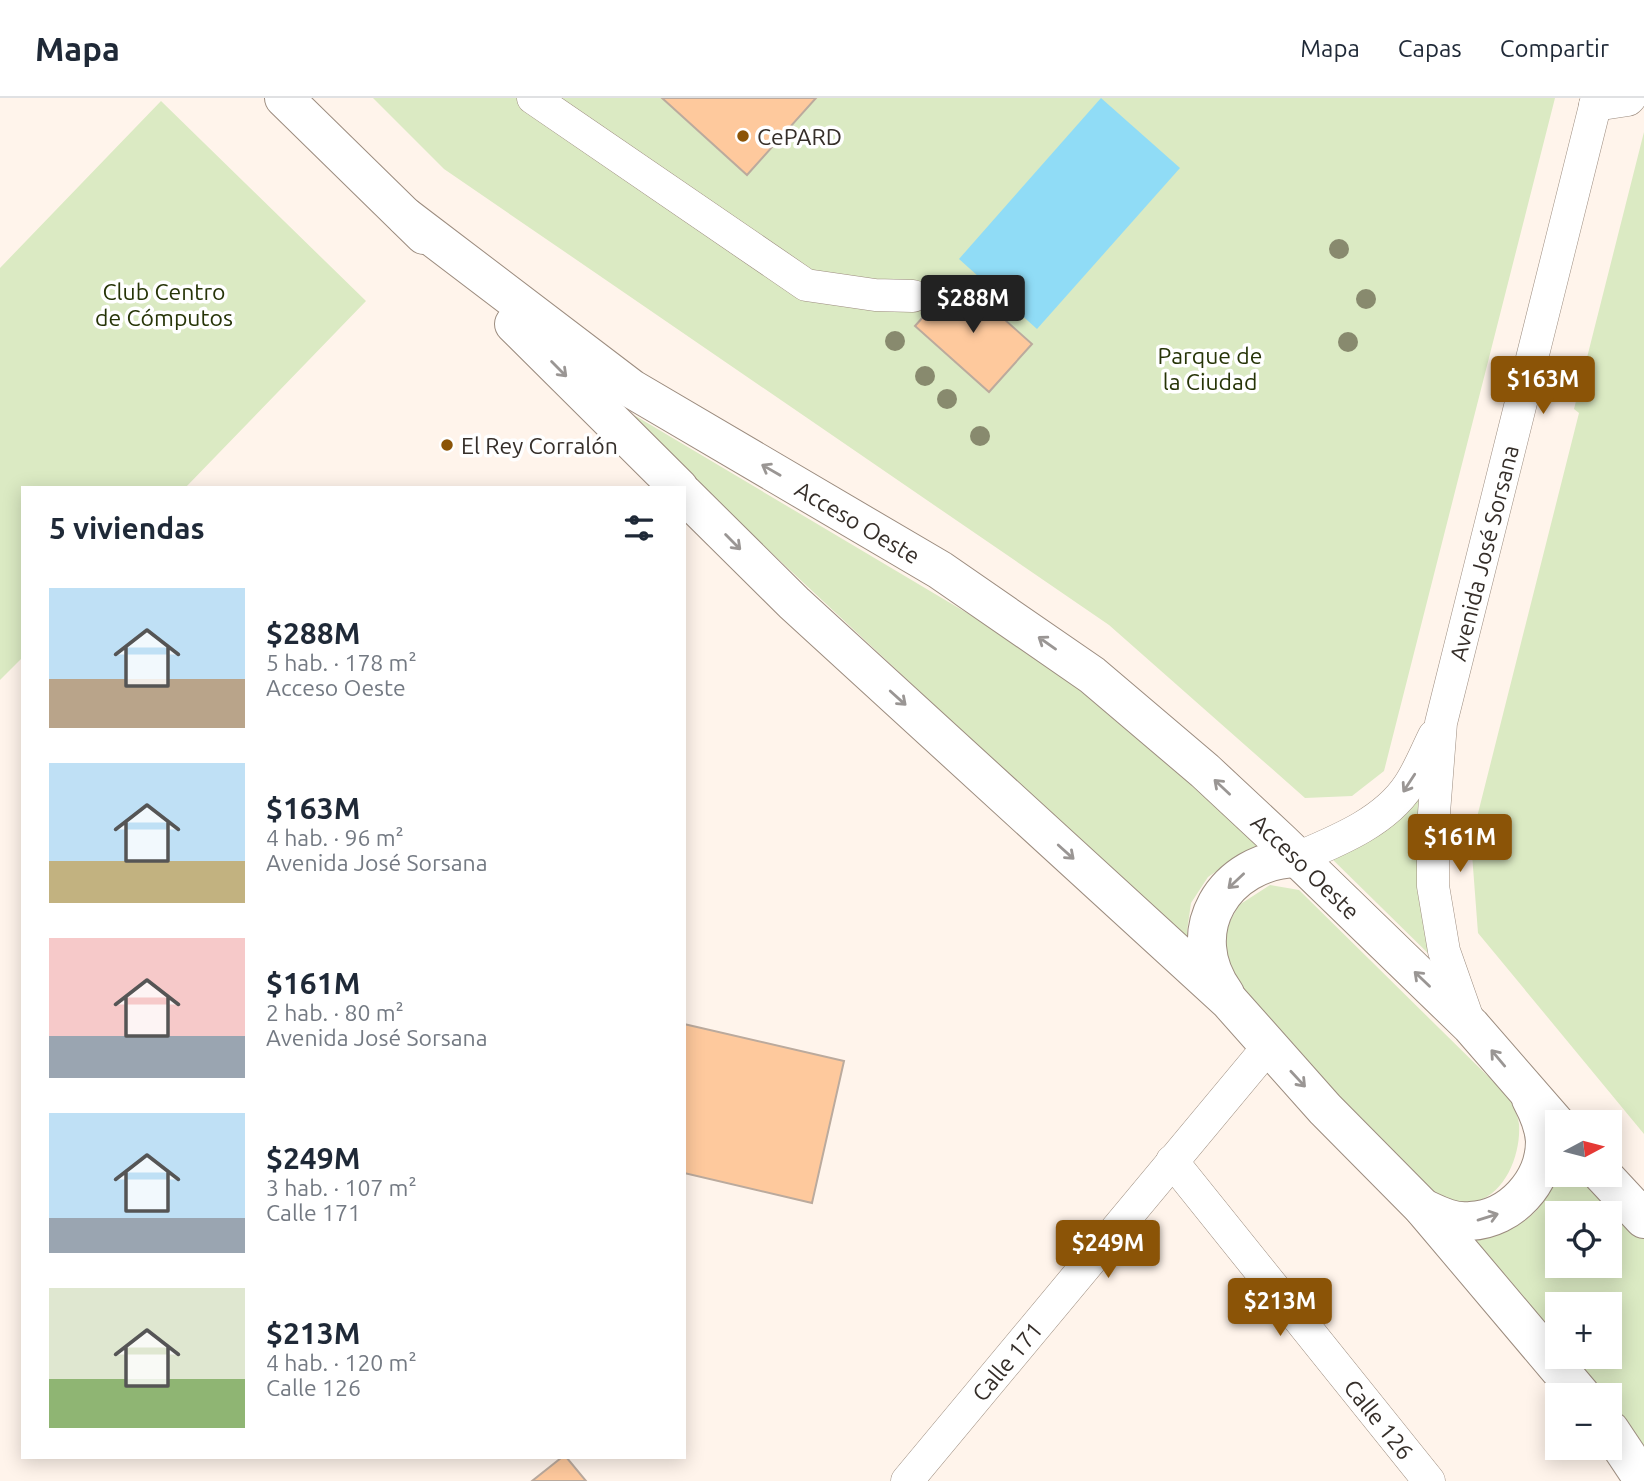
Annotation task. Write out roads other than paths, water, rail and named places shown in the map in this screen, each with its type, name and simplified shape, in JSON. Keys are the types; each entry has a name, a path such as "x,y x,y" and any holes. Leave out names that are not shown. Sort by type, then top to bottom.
{"highway":[{"path":"284,98 677,486"},
{"name":"Acceso Oeste","path":"406,217 632,389 940,570 1092,674 1205,771 1471,1026 1545,1112"},
{"path":"686,496 794,603 1229,1001"},
{"path":"1297,858 1261,863 1231,883 1212,915 1208,933 1207,951 1219,986 1268,1047 1423,1208 1571,1383"},
{"path":"1423,1208 1445,1219 1470,1222 1493,1216 1515,1205 1531,1187 1542,1165 1545,1140 1540,1116 1528,1094"},
{"path":"1614,1187 1644,1219"},
{"path":"1622,1448 1644,1481"}],"street":[{"path":"533,98 806,285 875,295 913,296"},
{"path":"1596,102 1630,98"},
{"name":"Avenida José Sorsana","path":"1471,1026 1444,951 1433,887 1433,826 1441,723 1596,102"},
{"name":"Avenida José Sorsana","path":"1297,858 1334,842 1387,810 1409,786 1441,723"},
{"name":"Calle 171","path":"907,1481 1268,1047"},
{"name":"Calle 126","path":"1172,1161 1429,1481"}],"water":[{"path":"1101,98 1180,168 1037,329 959,259"}],"place":[{"name":"CePARD","path":"743,136"},
{"name":"El Rey Corralón","path":"447,445"}],"park label":[{"name":"Club Centro de Cómputos","path":"164,304"},
{"name":"Parque de la Ciudad","path":"1210,368"}]}
